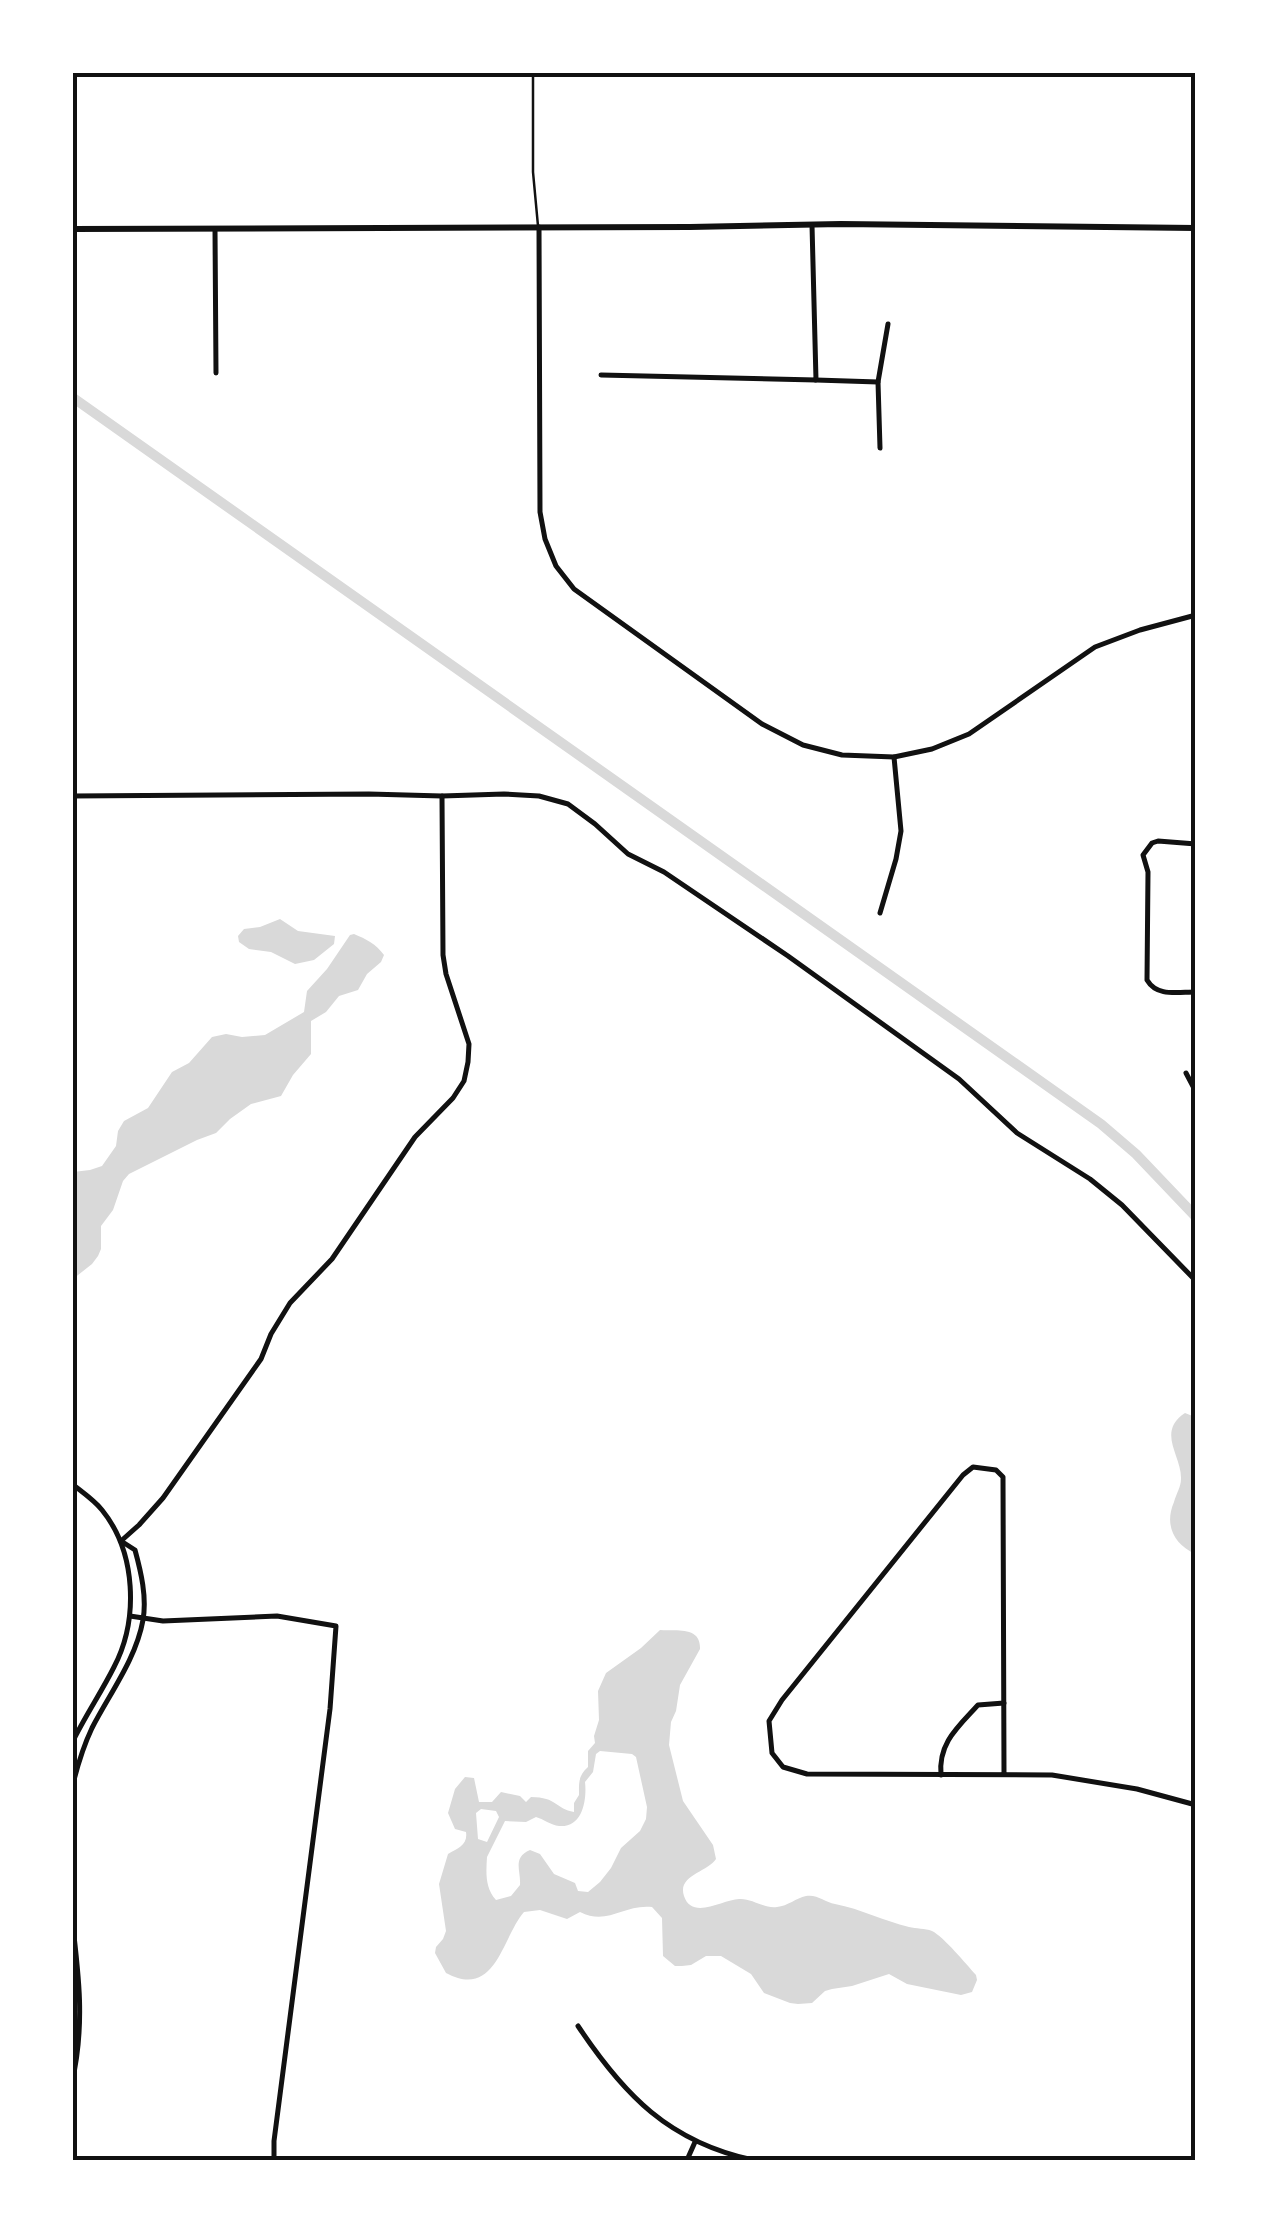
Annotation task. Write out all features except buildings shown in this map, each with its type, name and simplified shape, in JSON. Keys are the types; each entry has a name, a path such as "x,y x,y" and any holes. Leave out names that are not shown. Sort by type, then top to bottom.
{"street":[{"path":"812,225 816,380"},
{"path":"538,227 540,512 556,566 574,589 606,614 762,724 804,745 842,755 894,758 932,750 969,734 1095,647 1196,615"},
{"path":"72,228 1196,228"},
{"path":"215,228 216,373"},
{"path":"880,448 878,382 888,324"},
{"path":"601,375 878,382"},
{"path":"880,913 901,831 894,758"},
{"path":"72,796 504,794 539,796 568,804 628,854 664,872 788,956 959,1079 1017,1134 1090,1179 1122,1205 1196,1281"},
{"path":"121,1540 163,1498 261,1359 290,1303 332,1259 415,1138 454,1098 464,1081 469,1044 443,955 442,796"},
{"path":"1196,844 1152,843 1143,855 1148,872 1147,980 1162,992 1196,992"},
{"path":"1186,1073 1196,1092"},
{"path":"1004,1774 1003,1477 996,1470 974,1467 963,1475 782,1700 769,1722 772,1752 783,1767 808,1774 1052,1775 1137,1789 1196,1805"},
{"path":"72,1484 102,1509 121,1540 130,1590 130,1616 116,1665 72,1743"},
{"path":"72,1788 92,1730 126,1668 144,1618 144,1595 135,1550 121,1540"},
{"path":"130,1616 163,1621 277,1616 336,1626 330,1710 274,2160"},
{"path":"942,1775 942,1750 954,1732 978,1705 1004,1703"},
{"path":"72,1919 81,2000 72,2082"},
{"path":"578,2026 606,2068 669,2126 730,2156 753,2160"},
{"path":"687,2160 696,2142"}],"lane":[{"path":"534,72 533,172 538,227"}],"shaded area":[{"path":"280,919 298,931 335,936 334,944 314,960 295,964 239,942 238,936 244,929"},
{"path":"354,934 381,951 381,962 367,974 358,990 339,996 326,1012 311,1021 311,1054 281,1096 251,1104 216,1133 129,1174 101,1226 98,1256 73,1279 73,1172 102,1166 116,1146 124,1121 148,1108 172,1072 189,1063 212,1037 265,1035 304,1012 307,991"},
{"path":"1185,1413 1195,1417 1195,1554 1176,1539 1170,1518 1181,1479 1172,1428"},
{"path":"660,1630 687,1631 697,1636 699,1642 700,1649 680,1685 669,1745 683,1801 713,1845 716,1859 685,1883 688,1903 701,1908 744,1899 777,1907 810,1896 929,1930 976,1975 972,1992 961,1995 907,1984 889,1974 825,1991 812,2003 790,2003 764,1993 751,1974 721,1956 706,1956 691,1965 675,1966 663,1956 662,1918 652,1907 599,1917 580,1912 567,1919 540,1910 524,1912 487,1972 463,1979 446,1973 435,1953 446,1931 439,1884 448,1854 462,1846 466,1836 466,1832 455,1829 448,1813 455,1789 465,1777 474,1778 479,1802 492,1802 501,1792 520,1796 526,1802 531,1797 546,1799 574,1812 582,1773 588,1767 588,1751 595,1743 598,1691 606,1673","holes":["600,1751 636,1757 647,1807 640,1831 621,1848 611,1868 588,1892 578,1891 575,1883 554,1874 540,1854 530,1850 519,1861 520,1885 511,1896 496,1900 488,1885 487,1857 505,1821 526,1822 536,1817 559,1826 573,1822 582,1811 585,1782","481,1809 496,1811 499,1817 487,1842 478,1839 476,1813"]}],"waterway":[{"path":"72,397 1101,1124 1136,1154 1196,1217"}]}
